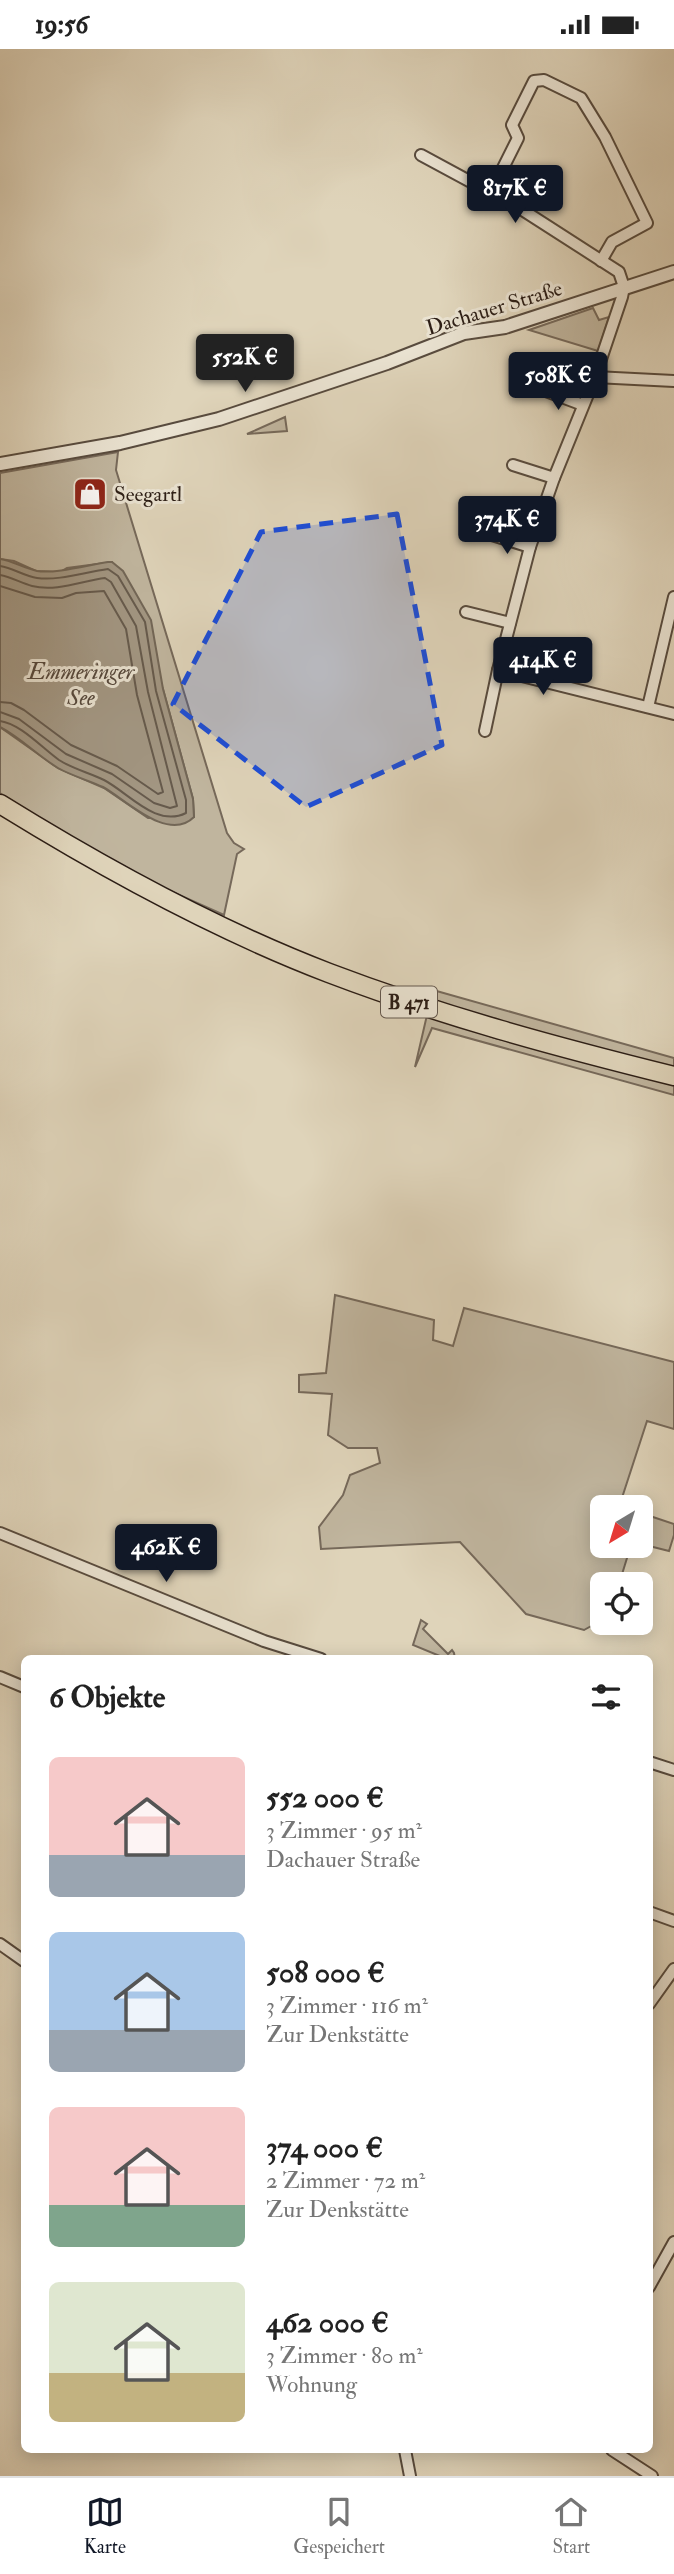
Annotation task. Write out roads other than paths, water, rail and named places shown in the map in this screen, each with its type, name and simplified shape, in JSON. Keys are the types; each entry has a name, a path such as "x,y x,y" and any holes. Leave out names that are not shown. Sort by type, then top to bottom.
{"highway":[{"name":"B 471","path":"0,804 155,894 327,972 494,1029 674,1076"}],"street":[{"path":"491,193 518,138 512,125 534,81 544,80 582,98 605,137 647,223 612,242 601,261"},
{"path":"421,155 491,193 619,272 624,287 595,377 554,478 530,547 485,730"},
{"name":"Dachauer Straße","path":"0,464 120,443 219,419 387,363 464,333 505,327 674,272"},
{"path":"595,377 674,381"},
{"path":"543,390 583,405"},
{"path":"513,465 554,478"},
{"path":"492,535 530,547"},
{"path":"648,707 674,597"},
{"path":"466,612 510,623"},
{"path":"498,670 674,714"},
{"path":"0,1534 264,1641 308,1655"},
{"path":"0,1677 21,1686"},
{"path":"653,1763 674,1770"},
{"path":"653,1913 674,1921"},
{"path":"0,1944 21,1959"},
{"path":"653,1998 674,1969"},
{"path":"653,2280 674,2242"},
{"path":"406,2453 410,2476"},
{"path":"617,2453 652,2476"}],"water":[{"name":"Emmeringer See","path":"0,559 44,572 108,562 123,571 151,620 163,689 193,799 194,817 184,824 172,825 147,816 103,787 58,768 0,727"}],"place":[{"name":"Seegartl","path":"90,494"}]}
